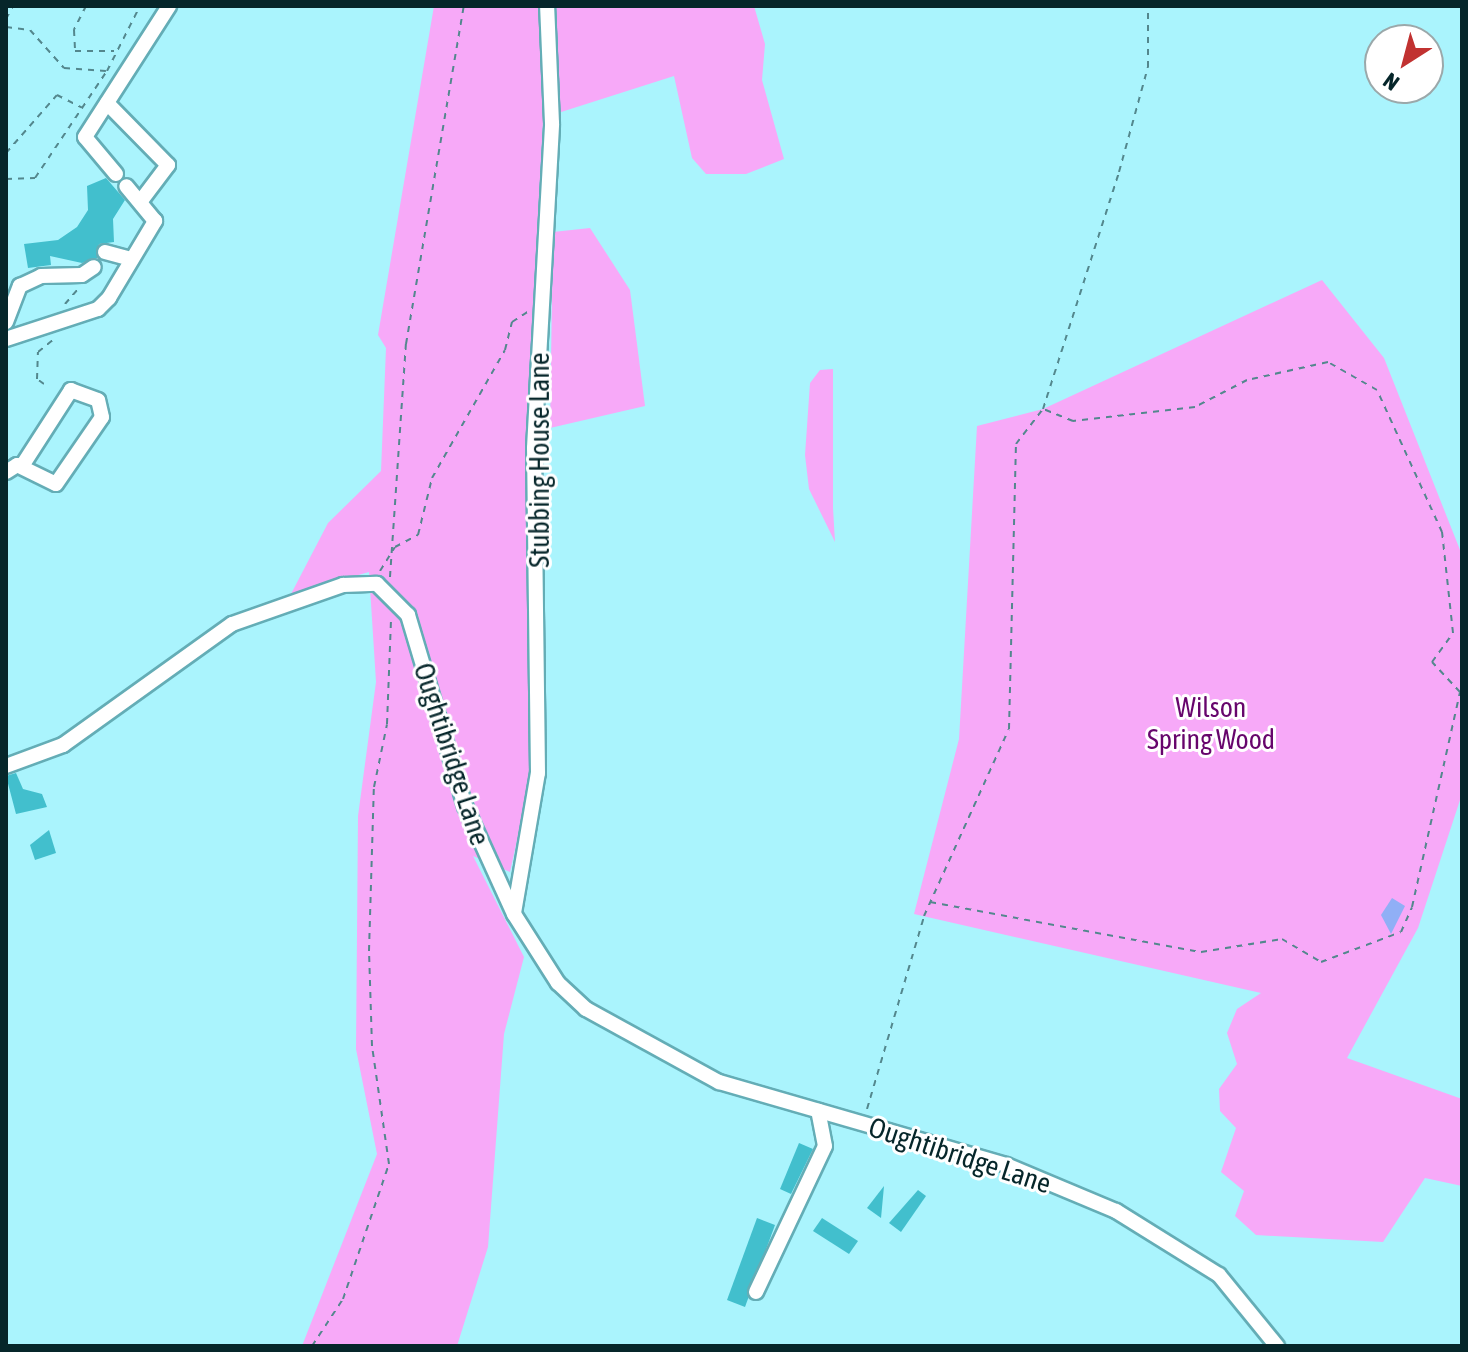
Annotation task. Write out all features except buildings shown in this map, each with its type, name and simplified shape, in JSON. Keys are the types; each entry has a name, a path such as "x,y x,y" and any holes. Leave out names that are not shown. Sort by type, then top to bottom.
{"street":[{"path":"6,339 102,307 155,221 85,137 169,6"},
{"name":"Stubbing House Lane","path":"514,914 538,773 540,313 552,123 547,6"},
{"path":"107,103 163,152 168,165 140,202"},
{"path":"105,252 131,259"},
{"path":"6,322 20,286 41,276 82,275 94,267"},
{"path":"6,472 22,466 71,390 98,400 102,417 60,481 48,483 22,466"},
{"path":"6,766 24,762 103,720 232,624 343,585 388,591"},
{"name":"Oughtibridge Lane","path":"388,591 465,806 514,914 558,983 621,1033 719,1082 1006,1165 1152,1230 1219,1275 1277,1346"},
{"path":"756,1292 825,1146 818,1111"}],"path":[{"path":"6,19 13,6"},
{"path":"86,6 74,30 75,51 115,51"},
{"path":"6,179 35,178 107,71 140,6"},
{"path":"312,1346 343,1299 389,1164 372,1046 369,951 374,787 388,591 395,547 406,344 464,6"},
{"path":"862,1123 930,902 1009,729 1016,444 1043,409 1148,67 1148,6"},
{"path":"6,27 37,35 64,68 107,71"},
{"path":"6,153 57,95 83,109"},
{"path":"395,547 418,535 432,478 505,350 512,322 540,313"},
{"path":"930,902 1201,952 1282,939 1321,962 1401,932 1412,907 1460,692 1432,662 1453,633 1442,532 1377,390 1328,362 1247,380 1195,407 1073,421 1043,409"},
{"path":"388,591 395,547"}],"green space":[{"path":"434,6 539,6 547,46 526,446 532,772 510,872 473,856 524,957 504,1034 488,1247 457,1346 302,1346 377,1154 356,1049 358,816 376,682 369,572 291,594 328,523 381,471 386,348 378,335"},
{"path":"551,6 754,6 765,44 762,80 784,159 746,174 706,174 692,158 674,76 558,113"},
{"path":"590,228 630,290 645,406 550,428 553,232"},
{"name":"Wilson Spring Wood","path":"1322,280 1384,358 1462,555 1462,794 1418,928 1347,1058 1462,1099 1462,1186 1425,1178 1383,1242 1256,1235 1235,1216 1244,1191 1221,1172 1236,1128 1220,1111 1219,1089 1237,1064 1227,1033 1237,1009 1261,993 914,914 959,739 977,426 1043,409"},
{"path":"833,369 835,542 809,489 805,455 810,383 820,370"}],"water":[{"path":"1392,898 1405,906 1391,934 1381,915"}]}
